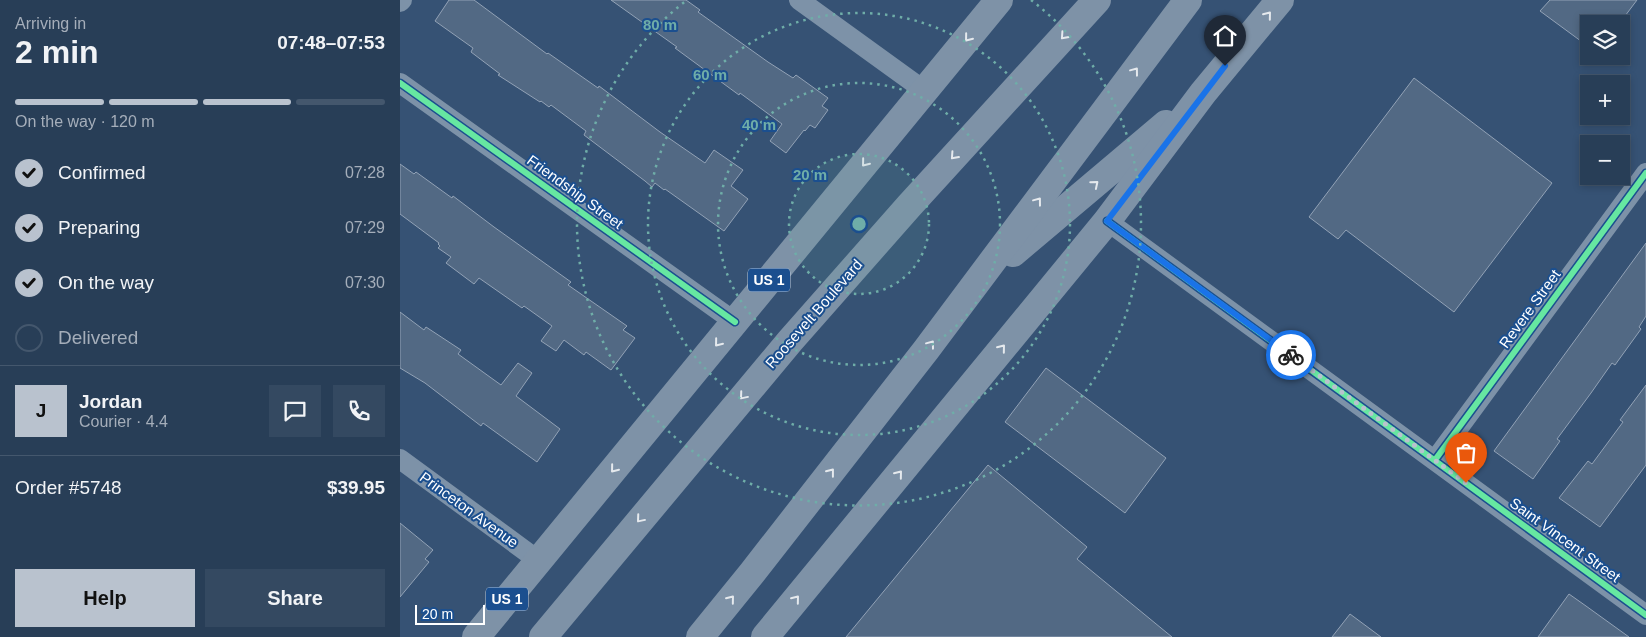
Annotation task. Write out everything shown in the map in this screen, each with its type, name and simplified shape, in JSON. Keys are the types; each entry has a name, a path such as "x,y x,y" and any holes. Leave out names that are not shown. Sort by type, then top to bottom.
{"highway":[{"name":"US 1","path":"476,637 999,0"},
{"name":"Roosevelt Boulevard","path":"543,637 790,342 909,206 1097,0"},
{"path":"700,637 926,350 1188,0"},
{"path":"765,637 1107,221 1204,93 1280,0"},
{"path":"977,282 1204,93"},
{"path":"494,637 539,561"}],"street":[{"path":"800,0 925,91"},
{"name":"Friendship Street","path":"400,83 735,322"},
{"name":"Revere Street","path":"1435,460 1646,173"},
{"name":"Saint Vincent Street","path":"1107,221 1646,615"},
{"name":"Princeton Avenue","path":"400,459 539,561"}],"building":[{"path":"449,0 474,0 547,54 598,88 599,86 705,163 714,150 743,170 731,186 748,199 724,231 665,189 655,183 652,187 584,135 586,131 551,105 549,107 540,102 498,75 500,74 471,52 473,48 435,21"},
{"path":"611,0 686,0 700,10 698,12 768,62 793,78 796,75 828,98 822,106 828,110 815,128 810,125 804,130 786,153 770,141 782,124 740,93 739,95 675,48 677,47"},
{"path":"1550,0 1637,0 1626,15 1580,15 1580,40 1540,11"},
{"path":"1414,78 1552,183 1454,312 1346,230 1338,239 1309,217"},
{"path":"400,164 414,174 416,172 452,198 453,196 571,282 568,285 627,326 623,330 635,338 611,370 586,352 584,355 564,340 556,351 541,341 552,326 479,278 474,284 446,263 451,257 438,248 440,246 439,243 400,214"},
{"path":"1646,243 1646,316 1639,327 1641,329 1615,365 1612,363 1557,439 1560,441 1533,479 1494,451"},
{"path":"400,312 424,330 426,327 461,350 458,354 501,385 518,363 532,373 516,396 560,429 537,462 483,423 481,426 425,383 400,368"},
{"path":"1046,368 1166,458 1125,513 1005,422"},
{"path":"1646,385 1646,465 1600,527 1559,498 1588,461 1592,464 1623,422 1620,420"},
{"path":"988,465 1087,547 1077,559 1172,637 846,637"},
{"path":"400,523 433,550 425,559 429,562 400,597"},
{"path":"1569,594 1586,606 1629,637 1538,637"},
{"path":"1350,614 1381,637 1332,637"}],"cycle path":[{"path":"400,83 735,322"},
{"path":"1435,460 1646,173"},
{"path":"1107,221 1646,615"}],"way so far":[{"path":"1291,355 1466,483"}],"route":[{"path":"1225,66 1107,221 1291,355"}]}
